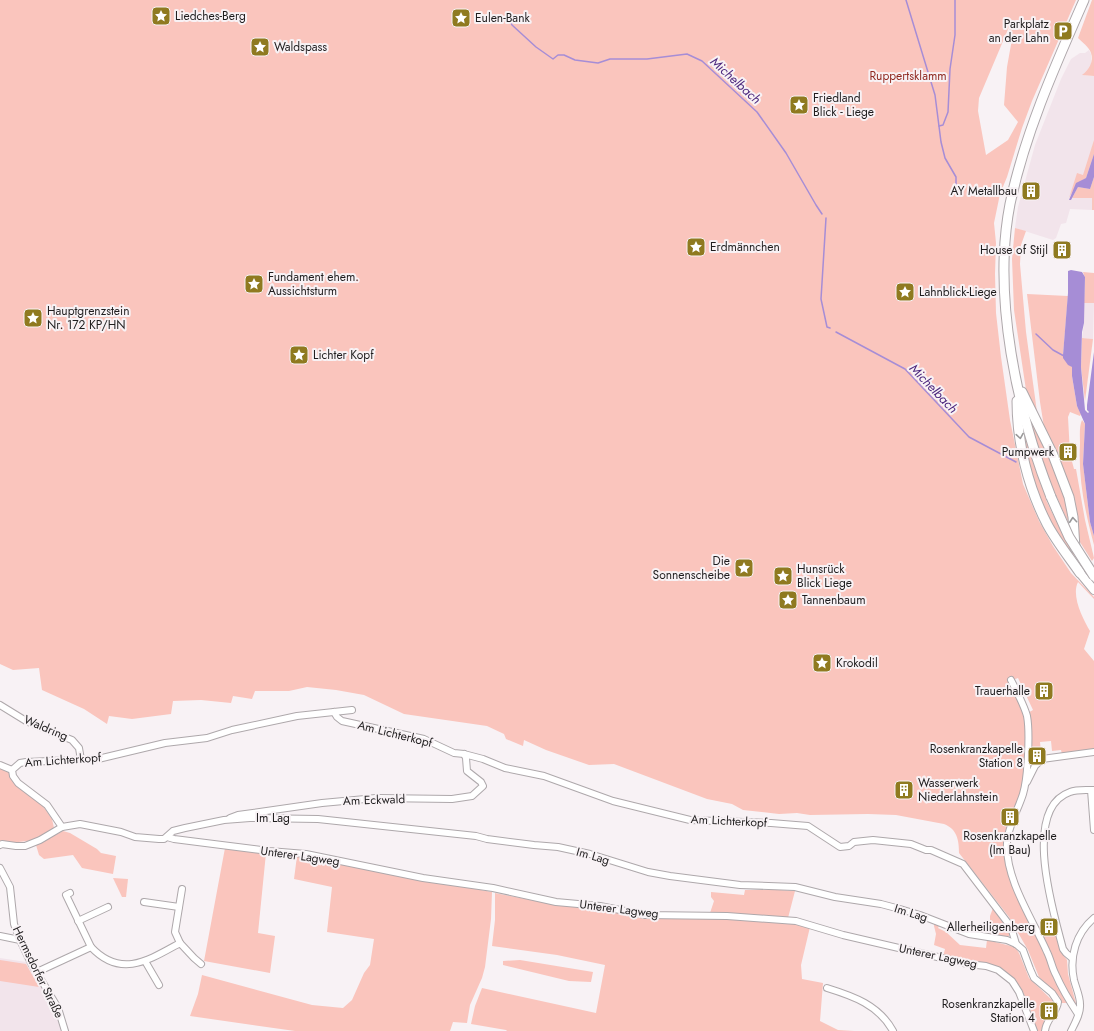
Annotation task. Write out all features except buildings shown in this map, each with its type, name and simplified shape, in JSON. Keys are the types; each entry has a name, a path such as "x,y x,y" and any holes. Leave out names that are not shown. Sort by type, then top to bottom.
{"main road":[{"path":"1084,0 1034,120 1017,173 1010,205 1005,243 1005,281 1007,315 1017,383 1031,439 1051,497 1069,537 1094,576"},
{"path":"1017,383 1017,420 1023,457 1029,478 1048,524 1080,572"},
{"path":"1017,383 1033,411 1053,455 1069,498 1073,517 1074,543 1080,572"}],"street":[{"path":"1080,572 1094,590"},
{"path":"1011,680 1027,717 1028,740 1025,785"},
{"name":"Waldring","path":"0,705 26,721 72,740 79,748 81,760"},
{"name":"Am Lichterkopf","path":"62,827 47,805 18,783 13,776 12,770 18,764 23,762 98,759 165,742 207,738 232,730 297,716 320,712 352,710"},
{"name":"Am Lichterkopf","path":"334,712 342,721 424,739 449,751 483,759 505,768 544,776 613,801 690,820 808,826 840,847 849,846 854,842 873,840 911,844 926,850 932,850 962,864 1011,927 1016,944"},
{"path":"1078,1014 1069,1001 1055,974 1047,952 1024,905 1007,856 1008,832 1019,806 1025,785 1040,760 1094,752"},
{"name":"Am Eckwald","path":"224,820 238,814 322,803 376,798 452,799 472,796 483,786 481,782 467,771 466,758 464,754"},
{"path":"0,765 12,770"},
{"path":"1072,958 1064,949 1051,900 1045,872 1043,838 1050,811 1058,799 1070,792 1093,790 1094,830"},
{"name":"Im Lag","path":"62,827 80,824 121,832 136,837 155,839 167,837 173,831 224,820 250,818 318,819 469,836 534,846 558,847 590,854 648,872 663,875 740,885 795,887 835,897 882,904 920,915 969,934 1007,940 1016,944"},
{"path":"0,846 2,844 25,846 40,840 62,827"},
{"name":"Unterer Lagweg","path":"167,837 233,847 306,854 423,878 493,888 556,902 600,906 645,915 727,916 796,921 843,935 954,961 986,966 998,970 1012,981 1019,992 1034,1031"},
{"name":"Hermsdorfer Straße","path":"0,869 10,887 14,924 20,940 58,1008 65,1031"},
{"path":"182,889 175,932 180,943 201,964"},
{"path":"70,893 66,896 91,947 100,956 108,961 128,965 146,961 180,943"},
{"path":"144,902 179,907"},
{"path":"78,921 108,907"},
{"path":"1071,1031 1080,1006 1072,972 1072,958 1081,933 1087,924 1094,918"},
{"path":"0,936 20,940"},
{"path":"1016,944 1022,949 1034,978 1052,994 1058,1002 1057,1007 1048,1020 1045,1031"},
{"path":"37,972 91,947"},
{"path":"146,961 159,985"},
{"path":"827,988 849,995 877,1011 889,1024 893,1031"}],"shaded area":[{"path":"1089,50 1091,54 1091,65 1083,75 1094,76 1094,193 1092,194 1092,210 1070,209 1066,223 1061,224 1056,238 1053,240 1015,228 1018,207 1035,145 1061,79 1071,59 1080,53 1085,53"},
{"path":"1094,154 1094,177 1090,189 1078,187 1071,200 1069,200 1076,183 1086,178"},
{"path":"1071,270 1082,272 1085,277 1081,367 1085,410 1088,413 1087,405 1094,352 1094,536 1090,522 1083,464 1085,424 1077,406 1072,367 1068,365 1063,358 1068,293 1068,271"},
{"path":"1084,303 1094,303 1093,339 1082,338"},
{"path":"0,958 26,962 57,1014 62,1031 0,1031"}],"green space":[{"name":"Ruppertsklamm","path":"0,0 1076,0 1032,101 1022,128 1007,177 1000,194 994,223 996,243 996,313 1010,420 1023,484 1039,521 1053,546 1071,573 1094,597 1094,599 1078,582 1076,588 1077,600 1081,614 1090,631 1084,649 1094,661 1094,750 1062,754 1061,750 1052,751 1051,741 1040,742 1042,761 1031,778 1011,833 1009,845 1012,868 1036,927 1054,924 1061,952 1067,960 1068,974 1077,1007 1068,1003 1061,1003 1060,997 1039,977 1028,950 1009,917 959,853 954,832 944,824 896,815 779,814 743,810 732,804 707,799 614,764 589,765 546,750 524,740 523,746 506,739 504,734 487,726 404,714 364,695 336,690 307,687 289,691 255,691 252,699 233,696 231,703 201,700 173,701 171,714 132,719 109,716 107,724 84,709 42,690 39,668 13,670 0,664","holes":["1009,27 1012,39 1007,67 1004,105 1018,122 1008,140 986,155 978,111 979,98","1018,678 1033,710 1024,715 1010,681"]},
{"path":"1092,0 1094,0 1094,76 1082,75 1087,71 1092,56 1089,49 1078,38"},
{"path":"1094,140 1094,154 1086,178 1078,184 1069,198 1077,173 1083,175"},
{"path":"1094,177 1094,210 1092,210 1092,198 1072,198 1078,187 1090,189"},
{"path":"1015,228 1026,231 1021,245 1020,264 1026,332 1037,412 1036,415 1026,390 1014,310 1012,259"},
{"path":"1083,272 1094,273 1094,303 1084,303 1085,278"},
{"path":"1027,294 1068,296 1063,355 1072,367 1077,406 1081,414 1080,416 1070,412 1068,417 1070,454 1074,469 1076,469 1085,520 1094,558 1092,561 1078,539 1075,500 1044,427"},
{"path":"1082,338 1093,339 1085,401 1081,367"},
{"path":"1026,408 1053,464 1067,509 1069,524 1054,491 1053,492 1040,457"},
{"path":"1022,419 1035,465 1047,499 1046,500 1074,553 1075,563 1054,531 1035,488 1024,445"},
{"path":"1082,420 1085,424 1083,464 1090,522 1094,536 1094,545 1085,508 1081,482 1080,426"},
{"path":"0,763 9,771 20,788 43,806 52,819 54,828 35,840 2,844 0,841"},
{"path":"63,831 70,833 101,853 116,856 113,874 82,868 73,855 44,859 39,855 36,845"},
{"path":"225,848 266,853 258,933 275,936 270,973 204,961"},
{"path":"297,856 492,892 491,919 485,967 482,978 470,1005 467,1023 453,1022 450,1031 295,1031 190,1016 198,994 202,975 312,1005 343,1008 352,1000 364,973 370,965 374,939 327,932 332,887 294,879"},
{"path":"113,878 128,879 126,897 122,897"},
{"path":"745,890 795,891 788,918 710,913 714,901 711,897 711,892 744,895"},
{"path":"495,893 556,905 599,908 644,918 726,918 795,923 810,927 801,965 802,979 823,983 820,1021 838,1030 854,1031 507,1031 471,1024 475,1006 482,988 596,1013 605,965 557,955 492,946 495,920"},
{"path":"993,908 1009,930 1009,936 1006,937 990,934 990,916"},
{"path":"934,924 939,926 938,928 946,932 960,945 986,948 987,940 1015,947 1029,978 1053,1001 1053,1006 1046,1017 1041,1031 1037,1031 1031,1010 1020,987 1013,978 1001,968 989,964 943,957 945,949 934,945 936,934"},
{"path":"0,960 26,964 39,987 0,981"},
{"path":"520,960 593,972 591,982 569,981 503,965 503,961"}],"waterway":[{"path":"906,0 935,95 941,142 945,158 956,177 956,186"},
{"path":"939,126 943,125 948,112 950,69 955,35 955,0"},
{"name":"Michelbach","path":"508,17 512,25 536,47 553,59 558,55 564,55 575,60 598,63 610,59 647,59 687,54 702,61 757,112 786,153 822,214"},
{"name":"Michelbach","path":"826,218 821,299 827,327 830,328"},
{"name":"Michelbach","path":"836,332 905,369 969,437 1016,462"},
{"path":"1036,334 1053,350 1064,356"}],"place":[{"name":"Liedches-Berg","path":"161,16"},
{"name":"Eulen-Bank","path":"461,18"},
{"name":"Parkplatz an der Lahn","path":"1063,31"},
{"name":"Waldspass","path":"260,47"},
{"name":"Friedland Blick - Liege","path":"799,105"},
{"name":"AY Metallbau","path":"1031,191"},
{"name":"Erdmännchen","path":"696,247"},
{"name":"House of Stijl","path":"1062,250"},
{"name":"Fundament ehem. Aussichtsturm","path":"254,284"},
{"name":"Lahnblick-Liege","path":"905,292"},
{"name":"Hauptgrenzstein Nr. 172 KP/HN","path":"33,318"},
{"name":"Lichter Kopf","path":"299,355"},
{"name":"Pumpwerk","path":"1068,452"},
{"name":"Die Sonnenscheibe","path":"744,568"},
{"name":"Hunsrück Blick Liege","path":"783,576"},
{"name":"Tannenbaum","path":"788,600"},
{"name":"Krokodil","path":"822,663"},
{"name":"Trauerhalle","path":"1044,691"},
{"name":"Rosenkranzkapelle Station 8","path":"1037,756"},
{"name":"Wasserwerk Niederlahnstein","path":"904,790"},
{"name":"Rosenkranzkapelle (Im Bau)","path":"1010,817"},
{"name":"Allerheiligenberg","path":"1049,927"},
{"name":"Rosenkranzkapelle Station 4","path":"1049,1011"}]}
